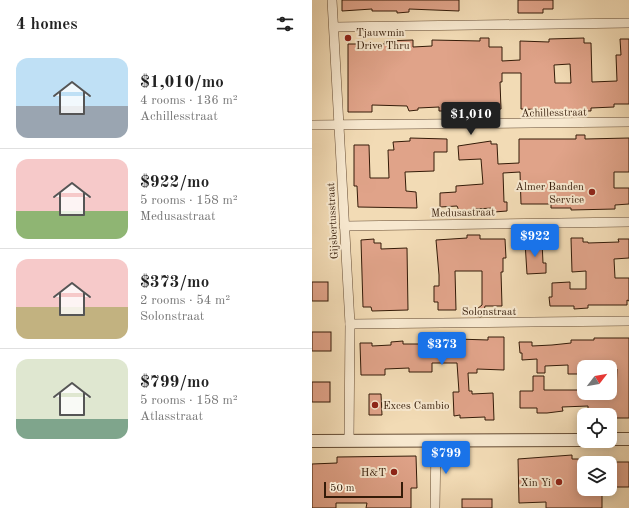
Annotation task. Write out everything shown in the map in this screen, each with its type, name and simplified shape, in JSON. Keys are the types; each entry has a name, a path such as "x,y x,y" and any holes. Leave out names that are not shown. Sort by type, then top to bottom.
{"street":[{"name":"Gijsbertusstraat","path":"332,0 350,324 349,441"},
{"path":"334,26 629,23"},
{"name":"Achillesstraat","path":"312,125 338,126 629,122"},
{"name":"Medusastraat","path":"344,226 629,222"},
{"name":"Solonstraat","path":"350,324 629,321"},
{"path":"617,439 629,439"},
{"path":"312,441 436,442 577,440"},
{"path":"435,508 436,442"}],"building":[{"path":"342,0 459,0 459,11 409,9 409,12 397,13 397,11 372,11 372,9 342,11"},
{"path":"518,0 553,0 553,9 543,9 543,13 518,13"},
{"path":"480,38 489,38 489,47 502,47 502,61 520,60 520,41 549,42 549,39 584,38 584,43 591,43 592,82 617,81 616,55 621,55 620,39 629,39 629,104 614,104 614,107 591,108 591,111 521,109 521,73 502,73 502,82 500,82 501,109 482,110 482,107 450,107 450,111 439,111 439,107 418,108 418,110 409,111 407,106 372,105 372,112 348,112 348,44 385,44 385,41 413,40 413,47 432,46 432,40 480,41","holes":["570,64 571,83 555,83 554,65"]},
{"path":"576,135 585,135 585,139 629,138 629,172 614,172 614,188 629,188 629,204 615,205 615,209 571,210 571,208 551,208 551,204 521,204 520,172 503,173 504,202 507,202 507,211 494,212 494,208 473,209 474,212 460,213 457,206 440,207 440,193 456,192 456,186 483,184 481,159 459,160 458,146 491,141 491,144 497,144 498,164 519,163 519,139 576,139"},
{"path":"410,138 447,139 447,152 434,152 434,171 405,172 406,191 416,192 417,208 358,207 357,186 354,186 354,145 369,145 370,178 389,178 388,150 394,150 393,142 410,141"},
{"path":"467,235 480,235 480,239 505,239 506,258 503,258 503,272 501,272 502,306 485,306 483,316 480,317 472,313 482,305 482,271 455,271 456,310 438,310 438,302 434,302 434,286 439,286 436,240 467,238"},
{"path":"571,238 583,238 583,242 588,243 619,242 618,239 629,239 629,258 614,259 615,278 629,278 629,301 627,300 627,305 588,305 588,308 574,309 574,306 550,306 549,297 552,297 552,283 570,282 570,289 586,289 586,271 572,272"},
{"path":"374,239 374,243 381,243 381,249 407,248 408,310 372,311 371,307 363,307 361,240"},
{"path":"542,241 543,263 546,263 546,273 527,274 525,242"},
{"path":"312,282 328,282 328,301 312,301"},
{"path":"312,332 331,332 331,351 312,351"},
{"path":"422,337 432,337 432,342 457,343 457,339 488,340 488,337 504,337 504,370 477,369 477,373 468,373 469,391 472,391 472,394 493,393 494,420 485,420 485,417 460,418 460,415 454,416 453,392 459,392 457,363 432,363 432,372 409,372 409,368 385,369 385,375 361,375 360,343 372,343 372,346 391,345 391,342 403,341 403,344 422,344"},
{"path":"594,338 629,338 629,418 617,418 617,408 588,408 588,406 562,407 563,411 537,413 537,408 520,408 520,391 533,391 533,376 544,376 544,390 577,390 577,400 617,400 617,360 577,360 577,374 568,374 568,365 545,366 545,373 537,373 537,359 522,360 522,353 520,353 519,342 532,342 532,346 571,343 571,340 594,340"},
{"path":"312,382 330,382 330,402 312,402"},
{"name":"Exces Cambio","path":"369,394 381,394 382,415 369,415"},
{"path":"572,455 572,459 577,459 577,496 602,496 602,508 546,508 546,502 519,503 518,459"},
{"path":"416,456 417,488 411,488 411,508 366,508 367,503 336,503 336,508 312,508 312,464 337,463 337,457"},
{"path":"617,462 629,462 629,487 617,487"},
{"path":"462,499 492,499 492,508 462,508"}],"place":[{"name":"Tjauwmin Drive Thru","path":"348,38"},
{"name":"Almer Banden Service","path":"592,192"},
{"name":"Exces Cambio","path":"375,405"},
{"name":"H&T","path":"394,472"},
{"name":"Xin Yi","path":"559,482"}]}
